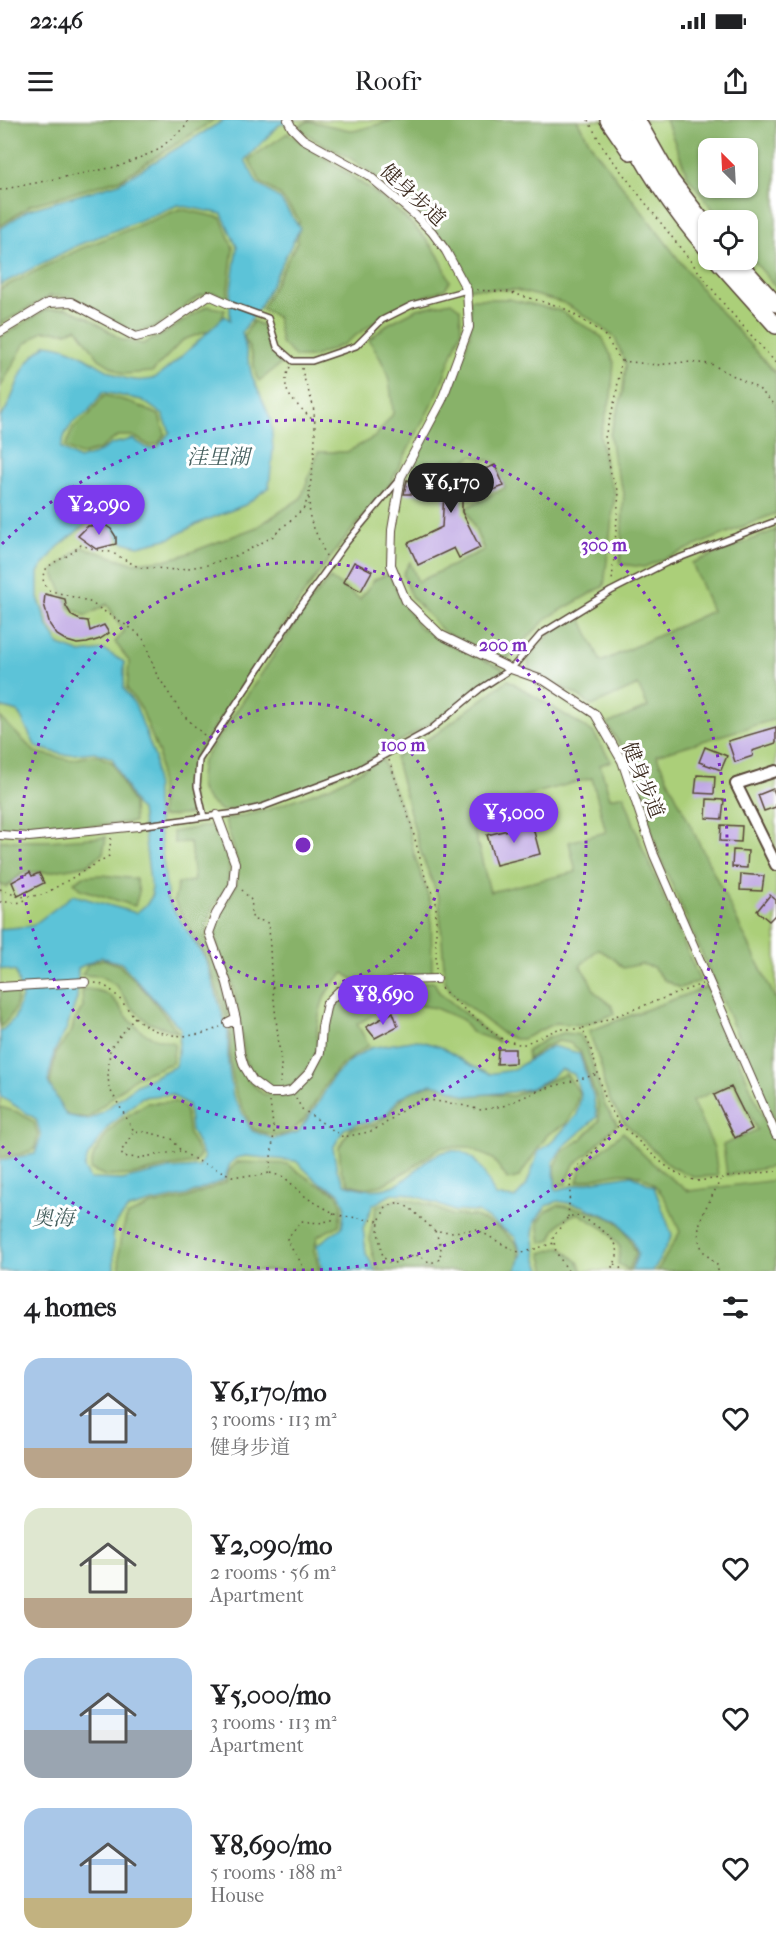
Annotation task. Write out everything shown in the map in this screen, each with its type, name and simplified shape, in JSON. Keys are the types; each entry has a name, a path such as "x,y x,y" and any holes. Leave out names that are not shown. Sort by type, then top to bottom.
{"main road":[{"path":"608,120 627,148 698,218"},
{"path":"622,120 630,138 666,184"},
{"path":"637,120 666,184 691,231 698,239"},
{"path":"647,120 666,184"},
{"path":"726,270 776,326"},
{"path":"745,270 776,304"}],"street":[{"name":"健身步道","path":"290,124 303,140 368,175 415,215 446,251 467,290 469,327 441,400 401,477 392,530 391,565 406,600 441,635 511,669 545,681 595,714 622,761 654,855 776,1135"},
{"path":"0,332 48,303 71,302 136,338 156,332 209,295 229,304"},
{"path":"776,771 736,784 776,865"},
{"path":"217,815 235,863 234,880 209,933 227,983 244,1066 253,1081 269,1093 291,1091 310,1072 320,1053 327,1003 339,991 368,992 396,980 437,979"},
{"path":"0,835 29,837 138,826"},
{"path":"0,987 85,982"},
{"path":"228,1023 236,1019"}],"lane":[{"path":"229,304 268,318 277,347 293,361 312,361 356,346 382,320 412,304 467,290"},
{"path":"204,817 197,786 199,760 210,741 345,544 401,477"},
{"path":"138,826 237,813 262,807 350,774 430,730 480,689 511,669 541,634 611,591 666,563 776,521"}],"path":[{"path":"0,190 120,166 158,150 186,126 188,120"},
{"path":"588,120 604,149 655,215 727,308 776,363"},
{"path":"467,290 508,292 562,307 603,333 621,361 616,396 605,436 611,474 619,492 611,591"},
{"path":"293,361 285,379 288,396 314,422"},
{"path":"301,361 303,380 314,411 314,459 309,495 310,519 330,565"},
{"path":"621,361 657,365 685,362 711,364 759,390 776,406"},
{"path":"210,741 182,714 156,673 144,640 135,631 88,601 48,590 43,576 52,561 67,556 81,544 111,552 140,568 175,570 207,565 241,554 272,537 304,508 309,495"},
{"path":"387,753 411,824 419,858 435,901 437,979 441,990 502,1039 522,1045 558,1029 582,1029 709,981"},
{"path":"0,889 19,897 43,895 109,856 112,829"},
{"path":"234,880 252,901 251,912 254,920 269,924 281,1065 280,1093"},
{"path":"0,902 18,903 29,896"},
{"path":"85,982 100,984 115,993 135,1017 164,1033 186,1037 205,1034 228,1023"},
{"path":"135,1017 110,1049 108,1074 109,1088 134,1131 172,1139 181,1151 232,1176 258,1176 269,1173 284,1177 307,1198 336,1214 379,1221"},
{"path":"582,1029 599,1073 600,1085 607,1104 620,1124 670,1170 687,1179 698,1181 776,1172"},
{"path":"291,1091 302,1109 343,1137 369,1132 382,1126 408,1106 422,1099 481,1110 503,1106 540,1090 599,1073"},
{"path":"269,1093 274,1133 269,1173"},
{"path":"568,1271 556,1252 554,1237 568,1217 571,1178 578,1166 620,1124"},
{"path":"134,1131 122,1150 122,1156 138,1158 181,1151"},
{"path":"718,1271 718,1266 704,1252 698,1232 702,1213 712,1199 721,1179"},
{"path":"399,1202 411,1209 435,1231 441,1246 440,1258 431,1263 416,1255 391,1264 383,1257 378,1232 379,1221 386,1207 399,1202"},
{"path":"304,1271 303,1265 291,1250 287,1239 301,1221 319,1223 332,1220 336,1214"},
{"path":"568,1217 579,1216 611,1238 617,1249 615,1264 609,1271"},
{"path":"435,1231 476,1230 513,1251 522,1253 554,1243"},
{"path":"615,1264 622,1270"}],"green space":[{"path":"0,120 776,120 776,1271 0,1271"},
{"path":"0,120 214,120 121,179 31,205 0,226"},
{"path":"394,120 577,120 594,149 706,295 776,374 776,513 644,567 620,564 624,492 614,463 610,434 622,397 626,365 615,338 592,320 564,303 516,290 469,288 453,254 421,214 367,170 318,141 299,126 309,121 354,131"},
{"path":"666,120 776,120 776,287 758,266 758,210 713,210 704,198 758,198 758,138 698,138 698,190 688,177"},
{"path":"288,133 367,187 405,218 436,252 450,281 445,289 407,303 376,321 344,344 313,357 296,357 281,343 277,317 262,309 297,242 299,220 280,195 261,183 249,159"},
{"path":"180,209 221,218 233,248 227,298 214,293 199,296 157,326 135,333 70,297 50,296 0,324 0,289 80,249"},
{"path":"470,299 508,299 561,311 602,337 614,362 611,397 600,435 606,471 615,493 604,586 547,618 505,661 444,632 411,596 403,574 410,562 418,582 484,550 466,508 505,488 495,462 472,456 447,474 412,467 446,402 470,335"},
{"path":"451,302 460,309 461,331 438,392 390,484 308,588 194,758 190,781 193,814 161,817 159,754 141,708 127,689 129,661 115,642 124,632 107,604 86,616 69,607 53,571 81,547 132,563 181,556 257,527 301,498 318,452 347,452 375,437 393,414 387,375 369,340 388,324 417,309"},
{"path":"207,306 225,310 219,327 183,340 152,372 123,374 99,359 77,328 67,332 43,331 24,345 0,388 0,338 45,310 66,308 89,318 122,340 143,344 164,334"},
{"path":"253,321 262,325 269,346 281,364 259,381 244,337"},
{"path":"104,395 130,402 159,415 165,434 159,443 150,446 133,436 118,436 98,450 80,455 65,447 73,428 89,415"},
{"path":"776,530 776,719 656,755 776,1000 776,1124 663,864 622,748 607,724 648,707 638,685 592,706 577,695 530,671 528,659 550,634 580,616 601,662 712,611 692,563"},
{"path":"390,573 402,602 419,627 444,642 504,669 451,711 354,769 305,788 244,807 222,811 204,796 200,785 202,762 312,599 330,578 360,599 374,580"},
{"path":"508,680 593,732 611,761 600,765 610,798 624,795 642,847 700,981 680,988 664,980 653,967 641,964 623,968 613,958 598,949 580,966 595,992 612,1006 614,1014 583,1025 555,1023 523,1039 514,1039 502,1033 452,994 445,980 439,899 421,853 395,757 436,734","holes":["592,778 606,832 569,842 576,872 490,892 470,814"]},
{"path":"0,717 35,752 70,760 96,755 112,762 133,804 134,822 33,831 0,828"},
{"path":"382,759 407,822 414,854 431,904 432,975 399,976 367,987 344,973 327,992 322,1005 317,1030 317,1050 311,1063 291,1087 271,1089 255,1078 246,1063 234,988 219,952 214,927 238,881 236,856 225,820 267,810 332,786"},
{"path":"213,825 229,863 228,886 213,906 205,938 215,957 229,1014 227,1018 207,959 174,901 178,883 194,881 190,842 174,843 173,832"},
{"path":"106,837 103,853 87,865 49,872 24,872 6,887 0,884 0,841 48,841"},
{"path":"103,875 136,879 139,892 135,906 81,889 74,882 84,876"},
{"path":"103,959 119,965 148,994 178,1032 149,1023 130,1006 117,986 101,976 82,975 88,964"},
{"path":"434,982 439,992 499,1042 471,1032 463,1020 435,1008 407,1003 381,1010 357,1024 369,1045 333,1074 311,1110 297,1127 280,1135 253,1129 236,1094 230,1062 230,1030 234,1028 249,1081 263,1094 282,1097 298,1090 311,1076 332,1006 347,995 369,996 398,984"},
{"path":"707,987 776,1147 776,1166 727,1175 723,1145 757,1130 734,1082 692,1101 714,1148 718,1176 695,1177 671,1167 624,1122 611,1103 589,1031"},
{"path":"82,989 104,993 116,1002 144,1033 175,1043 172,1063 136,1077 88,1118 69,1116 55,1106 50,1083 56,1052 72,1031 74,1021 83,1007"},
{"path":"16,990 17,1001 14,1011 0,1027 0,992"},
{"path":"564,1033 580,1035 587,1047 605,1106 617,1124 589,1153 574,1164 566,1184 555,1185 555,1166 564,1150 582,1139 599,1121 598,1102 580,1051 570,1043 558,1041 528,1059 527,1051 548,1038"},
{"path":"566,1074 579,1092 575,1109 566,1124 548,1134 519,1177 508,1180 493,1159 469,1147 441,1147 382,1185 366,1188 349,1184 341,1170 339,1147 351,1128 374,1125 389,1114 410,1089 439,1083 464,1092 513,1096"},
{"path":"175,1102 185,1108 189,1135 200,1155 194,1163 132,1175 106,1176 90,1169 94,1154 106,1135 119,1121 147,1103"},
{"path":"0,1107 17,1112 34,1122 38,1135 35,1149 0,1157"},
{"path":"623,1132 653,1164 689,1191 776,1180 776,1271 657,1271 680,1232 667,1203 655,1186 638,1175 627,1173 577,1182 581,1168"},
{"path":"237,1162 287,1164 315,1183 336,1193 342,1205 339,1225 318,1236 314,1250 320,1271 121,1271 119,1250 127,1216 151,1205 187,1198 226,1182 229,1171"},
{"path":"401,1198 429,1205 451,1215 475,1216 499,1228 517,1244 521,1265 515,1271 432,1271 427,1269 379,1271 372,1253 370,1238 377,1206"},
{"path":"558,1205 598,1214 618,1223 636,1253 629,1270 618,1264 620,1247 606,1230 578,1213 560,1223 551,1240 541,1243 538,1222 546,1211"},
{"path":"561,1247 578,1262 583,1271 546,1271 541,1253"}],"water":[{"path":"224,120 292,120 279,125 245,160 257,183 280,199 300,228 261,305 242,332 252,376 271,420 273,450 269,487 245,505 199,523 171,538 138,546 123,542 104,521 86,524 57,548 38,572 38,597 48,626 59,645 81,653 104,650 124,662 124,689 136,706 155,758 156,803 166,898 205,958 228,1032 228,1063 233,1096 252,1131 274,1139 298,1132 333,1077 351,1060 370,1048 417,1040 441,1047 489,1074 513,1070 552,1046 579,1053 593,1095 597,1117 562,1148 553,1162 556,1190 632,1175 654,1187 672,1235 652,1271 631,1271 638,1254 632,1239 618,1221 583,1206 558,1201 546,1206 535,1221 533,1234 537,1260 542,1271 516,1271 522,1253 515,1237 478,1212 454,1211 404,1193 392,1194 373,1205 363,1228 366,1254 376,1271 322,1271 317,1245 342,1227 345,1205 338,1192 318,1182 296,1161 246,1156 236,1158 230,1164 224,1180 188,1195 128,1209 113,1227 114,1271 0,1271 0,1160 35,1154 41,1136 36,1119 0,1096 0,1032 14,1019 22,998 16,972 0,968 0,929 32,926 73,895 136,913 147,904 152,896 141,810 136,806 112,758 95,752 65,755 36,747 18,712 0,707 0,418 27,364 46,344 84,356 122,377 145,380 158,376 167,369 225,316 230,320 230,296 237,247 222,214 178,205 78,245 0,285 0,229 28,210 119,183","holes":["103,392 142,400 163,415 170,432 158,447 149,449 133,439 112,444 95,454 79,459 61,448 65,434 73,422 87,413","101,957 121,963 181,1029 176,1066 137,1085 101,1113 88,1120 66,1115 48,1082 54,1052 66,1030 77,998 78,968","561,1069 574,1074 581,1094 577,1115 552,1142 539,1151 526,1186 515,1198 495,1196 485,1175 472,1158 455,1151 444,1152 432,1157 403,1180 386,1188 365,1189 345,1184 337,1170 333,1148 344,1129 359,1123 370,1123 386,1115 399,1098 413,1091 431,1084 466,1096 512,1092 532,1088","171,1094 188,1105 191,1130 204,1157 199,1167 169,1169 122,1180 90,1179 84,1168 88,1156 108,1127 142,1097"]}],"building":[{"path":"495,465 504,486 482,494 477,482 462,491 462,512 480,548 459,558 454,548 418,565 408,543 442,527 444,494 404,494 407,480 444,482 449,477 455,483 474,467 478,472"},
{"path":"105,525 116,537 116,544 96,549 78,536 88,526"},
{"path":"354,562 372,571 361,591 343,582"},
{"path":"45,594 65,599 72,616 88,621 90,631 104,625 109,633 100,639 77,644 57,635 50,625 44,604"},
{"path":"776,727 776,743 752,751 753,756 735,762 728,741"},
{"path":"705,747 727,756 721,770 699,762"},
{"path":"697,775 715,776 714,794 695,793"},
{"path":"773,789 776,796 776,807 764,811 758,795"},
{"path":"707,799 724,800 722,819 706,818"},
{"path":"532,824 540,854 496,865 487,835"},
{"path":"721,825 742,826 741,842 720,841"},
{"path":"733,850 748,851 747,868 732,867"},
{"path":"30,872 32,876 39,873 44,883 18,896 12,882"},
{"path":"741,874 764,876 762,891 740,890"},
{"path":"770,895 776,900 776,914 769,921 757,911"},
{"path":"393,1012 398,1026 375,1038 366,1027"},
{"path":"498,1049 515,1049 515,1063 497,1064"},
{"path":"731,1087 752,1129 735,1138 714,1095"}],"water label":[{"name":"洼里湖","path":"218,457"},
{"name":"奥海","path":"53,1218"}]}
